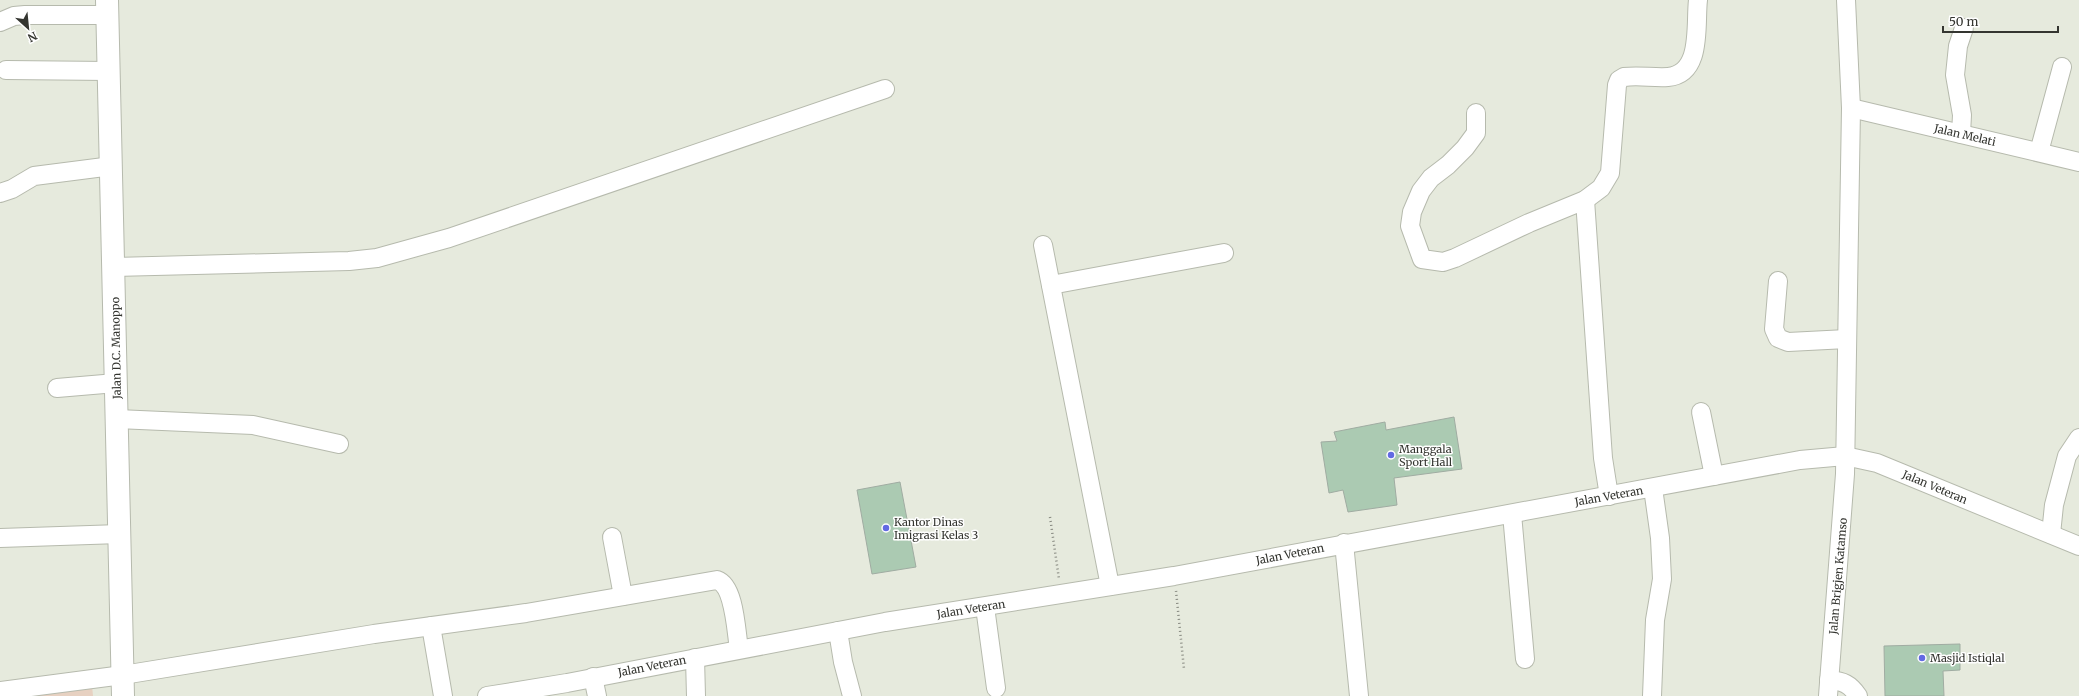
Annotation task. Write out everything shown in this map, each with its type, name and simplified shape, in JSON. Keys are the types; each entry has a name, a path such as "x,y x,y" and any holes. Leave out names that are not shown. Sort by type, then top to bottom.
{"highway":[{"name":"Jalan D.C. Manoppo","path":"107,8 112,166 123,686"}],"street":[{"path":"1476,113 1476,133 1465,148 1448,165 1431,178 1420,191 1412,212 1410,226 1422,259 1443,262 1455,258 1529,223 1584,200 1601,188 1610,173 1617,85 1619,80 1629,76 1670,77 1686,69 1691,62 1694,50 1698,0"},
{"name":"Jalan Brigjen Katamso","path":"1828,688 1844,495 1851,108 1846,0"},
{"path":"0,22 14,16 107,8"},
{"path":"1961,134 1962,115 1955,75 1958,46 1964,28"},
{"path":"2039,152 2062,67"},
{"path":"6,70 109,71"},
{"path":"114,266 349,261 377,258 448,238 886,89"},
{"name":"Jalan Melati","path":"1851,108 2079,162"},
{"path":"0,193 12,189 34,176 112,166"},
{"path":"1584,200 1604,458 1609,496"},
{"path":"1043,245 1110,586"},
{"path":"1051,285 1224,253"},
{"path":"1778,281 1774,329 1778,338 1788,342 1847,339"},
{"path":"57,388 116,383"},
{"path":"1701,412 1714,476"},
{"path":"117,419 253,425 339,444"},
{"path":"2051,534 2054,505 2067,456 2079,438"},
{"name":"Jalan Veteran","path":"487,696 838,630 1174,576 1344,543 1452,523 1512,514 1800,460 1845,456 1877,463 2079,546"},
{"path":"1652,696 1655,620 1662,579 1660,538 1653,488"},
{"path":"1512,514 1525,659"},
{"path":"0,538 120,534"},
{"path":"612,537 623,596"},
{"path":"1344,543 1359,696"},
{"path":"0,691 123,686 262,651 526,613 717,580 722,582 730,594 739,649"},
{"path":"985,607 996,688"},
{"path":"431,626 444,696"},
{"path":"838,630 843,662 852,696"},
{"path":"695,658 696,696"},
{"path":"593,677 597,696"},
{"path":"1828,688 1841,681 1852,686 1858,696"}],"path":[{"path":"1050,516 1061,594"},
{"path":"1174,576 1184,668"}],"shaded area":[{"path":"92,685 93,696 0,696"}],"building":[{"name":"Manggala Sport Hall","path":"1454,417 1462,469 1394,478 1397,505 1348,512 1343,490 1329,493 1321,442 1337,441 1334,432 1385,422 1386,430"},
{"name":"Kantor Dinas Imigrasi Kelas 3","path":"900,482 916,567 872,574 857,490"},
{"name":"Masjid Istiqlal","path":"1960,644 1960,670 1943,671 1944,696 1885,696 1884,646"}],"place":[{"name":"Manggala Sport Hall","path":"1391,455"},
{"name":"Kantor Dinas Imigrasi Kelas 3","path":"886,528"},
{"name":"Masjid Istiqlal","path":"1922,658"}]}
